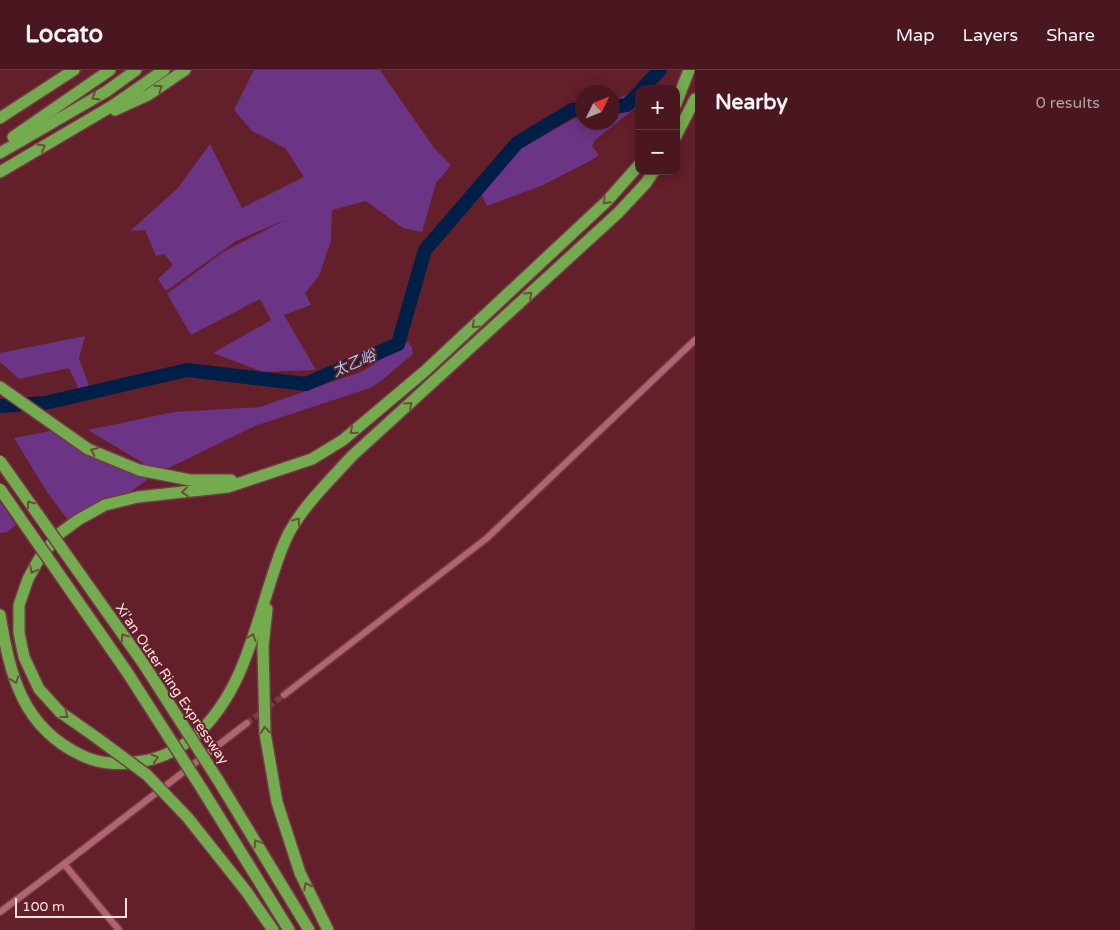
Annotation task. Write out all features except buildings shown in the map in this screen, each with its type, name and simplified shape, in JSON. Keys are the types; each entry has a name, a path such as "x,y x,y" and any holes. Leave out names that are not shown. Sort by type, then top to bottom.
{"highway":[{"path":"0,118 73,70"},
{"path":"0,146 110,70"},
{"path":"0,153 106,91 136,70"},
{"path":"0,172 112,106 164,70"},
{"path":"68,132 148,95 186,70"},
{"path":"680,94 689,70"},
{"path":"679,130 695,99"},
{"path":"273,930 246,891 188,818 147,776 60,712 39,689 24,656 19,633 19,606 28,579 39,559 59,534 78,520 105,505 138,497 228,487 312,459 343,440 425,371 606,201 635,169"},
{"path":"0,615 14,681 30,713 47,733 70,750 94,762 121,765 154,760 186,744 206,726 226,702 238,677 276,565 290,531 317,494 352,456 618,213 651,175"},
{"path":"0,387 88,449 139,470 190,480 226,481 283,470"},
{"name":"Xi'an Outer Ring Expressway","path":"0,460 143,663 218,780 309,930"},
{"path":"0,489 127,672 289,930"},
{"path":"276,565 266,616 263,646 265,733 277,802 282,819 300,873 328,930"}],"street":[{"path":"284,695 487,538 695,340"},
{"path":"0,912 247,723"},
{"path":"64,864 119,930"}],"shaded area":[{"path":"254,70 380,70 434,148 451,165 436,183 422,232 403,228 366,201 332,210 331,241 319,276 305,293 311,305 284,315 316,370 263,372 213,353 271,320 260,299 191,335 167,294 223,252 287,219 236,241 166,291 158,279 173,265 164,254 156,256 145,230 130,231 178,188 210,144 242,208 304,177 285,148 252,131 234,110"},
{"path":"651,76 650,85 641,85"},
{"path":"634,91 635,108 620,120 620,98"},
{"path":"575,118 575,130 608,130 595,140 592,146 599,155 592,160 541,186 487,206 475,182 488,167"},
{"path":"85,336 79,358 92,395 80,392 69,368 19,379 0,362 0,353"},
{"path":"408,342 412,347 413,354 370,388 255,426 152,476 105,511 74,528 47,492 14,438 60,429 136,473 143,463 88,430 174,412 260,407 363,371"},
{"path":"0,502 16,525 7,532 0,533"}],"waterway":[{"name":"太乙峪","path":"646,85 660,70"},
{"name":"太乙峪","path":"620,106 627,105 635,97"},
{"name":"太乙峪","path":"0,406 45,403 187,370 306,384 398,344 425,250 517,143 575,110"}],"tunnel":[{"path":"247,723 284,695"}]}
